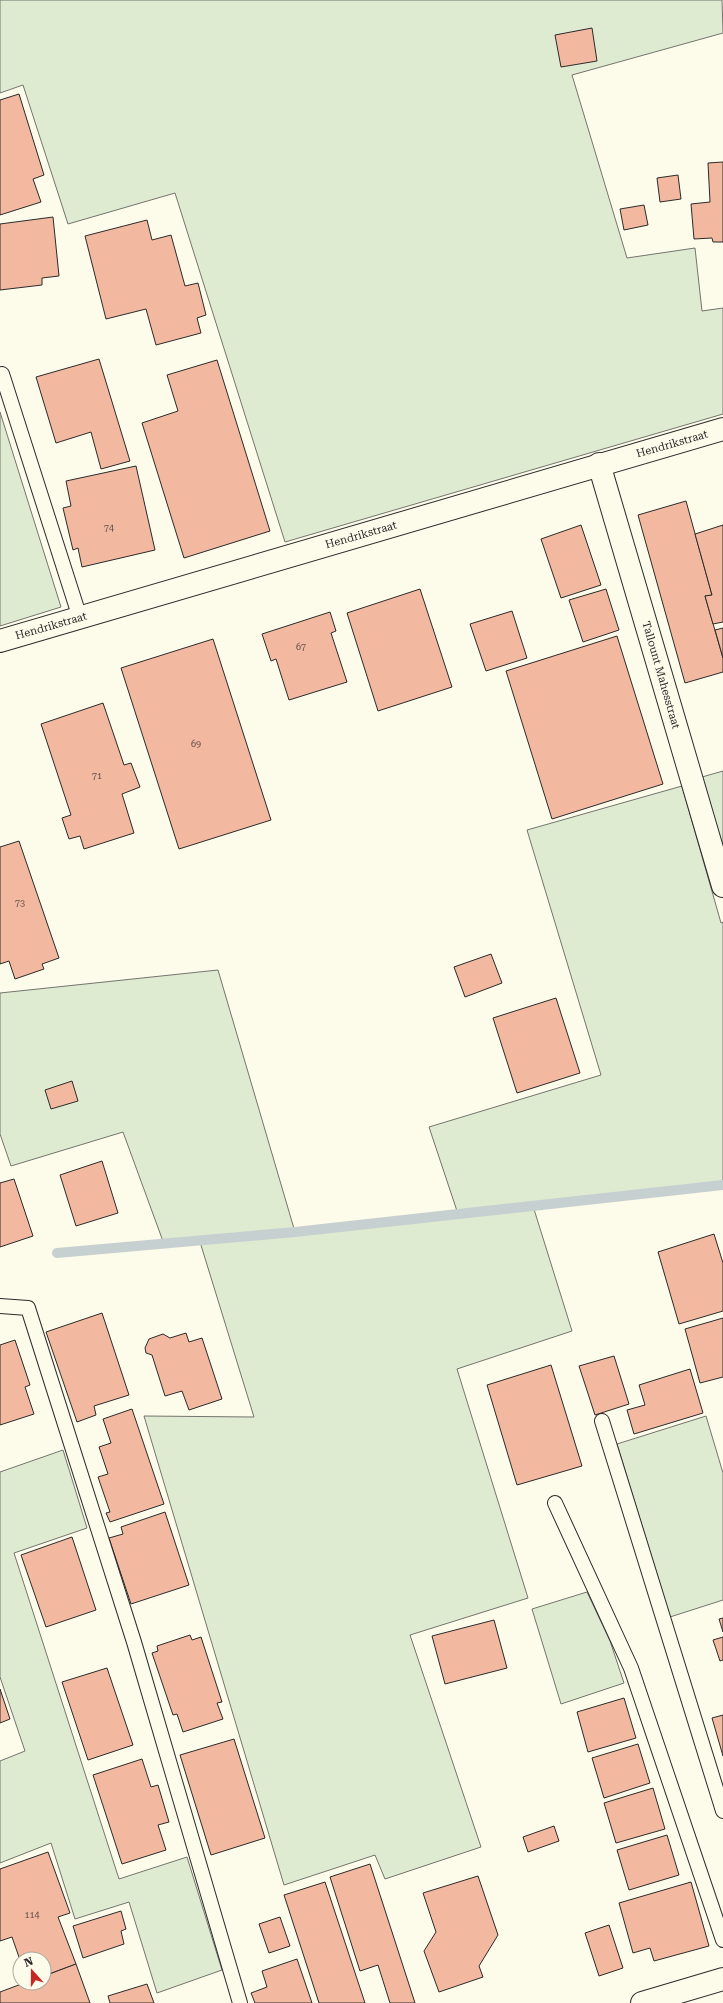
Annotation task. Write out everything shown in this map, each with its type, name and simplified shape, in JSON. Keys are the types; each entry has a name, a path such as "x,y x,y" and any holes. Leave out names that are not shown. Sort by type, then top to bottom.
{"street":[{"name":"Hendrikstraat","path":"0,641 723,429"},
{"name":"Tallount Mahesstraat","path":"600,464 723,886"},
{"path":"642,2003 723,1979"}],"lane":[{"path":"2,374 80,618"},
{"path":"0,1306 28,1308 134,1642 240,2003"},
{"path":"602,1421 723,1811"},
{"path":"555,1503 631,1668 723,1940"}],"green space":[{"path":"0,0 722,0 723,33 572,75 627,258 695,248 702,311 723,308 723,414 285,542 175,193 68,224 23,85 0,93"},
{"path":"0,412 61,607 0,626"},
{"path":"723,771 723,853 702,777"},
{"path":"682,786 721,923 723,922 723,1185 533,1206 572,1331 457,1369 528,1598 410,1635 481,1847 385,1879 375,1855 284,1885 144,1416 254,1417 200,1242 164,1244 123,1132 11,1166 0,1134 0,993 218,970 295,1232 458,1214 429,1127 601,1075 527,830"},
{"path":"706,1416 723,1473 723,1600 670,1617 617,1444"},
{"path":"63,1450 87,1528 14,1553 119,1879 187,1857 222,1970 157,1993 129,1902 75,1919 51,1843 0,1863 0,1761 25,1751 0,1677 0,1472"},
{"path":"587,1592 610,1641 624,1683 561,1704 532,1609"}],"building":[{"path":"592,28 597,61 561,67 555,35"},
{"path":"19,94 44,175 33,179 41,202 0,215 0,100"},
{"path":"723,162 723,242 713,242 712,238 694,239 691,204 710,202 708,163"},
{"path":"678,175 681,199 660,202 657,178"},
{"path":"644,205 648,225 624,230 620,209"},
{"path":"53,217 59,276 42,278 42,285 0,290 0,224"},
{"path":"147,220 152,240 171,235 185,286 198,283 206,315 197,318 201,333 156,345 146,309 106,319 85,236"},
{"path":"99,359 130,461 101,469 91,432 56,443 36,377"},
{"path":"217,360 270,531 184,558 142,423 178,411 167,375"},
{"path":"136,466 155,550 82,567 78,548 73,550 63,508 71,506 66,481"},
{"path":"686,501 712,595 705,596 723,658 723,672 685,683 638,515"},
{"path":"581,525 601,585 561,598 541,539"},
{"path":"723,525 723,622 713,624 705,596 712,595 695,534"},
{"path":"420,589 452,687 378,711 347,613"},
{"path":"606,589 619,630 583,642 569,600"},
{"path":"512,611 527,658 486,671 470,624"},
{"path":"330,612 336,631 331,633 347,682 289,700 276,659 271,661 262,634"},
{"path":"723,628 723,658 715,630"},
{"path":"617,636 663,784 552,819 506,671"},
{"path":"213,639 271,820 179,849 121,668"},
{"path":"103,703 124,765 131,763 140,787 122,794 134,833 84,849 80,836 69,839 62,818 71,815 41,724"},
{"path":"19,841 59,958 42,964 44,969 15,979 9,961 0,964 0,847"},
{"path":"491,954 502,983 465,997 454,967"},
{"path":"556,998 580,1073 517,1093 493,1018"},
{"path":"72,1081 78,1101 51,1109 45,1090"},
{"path":"102,1161 118,1213 76,1226 60,1175"},
{"path":"14,1179 33,1236 0,1247 0,1183"},
{"path":"714,1234 723,1263 723,1311 679,1324 658,1252"},
{"path":"102,1313 129,1395 94,1406 96,1415 77,1422 46,1332"},
{"path":"723,1318 723,1377 700,1383 685,1329"},
{"path":"186,1333 189,1342 202,1338 222,1399 189,1410 182,1391 165,1396 152,1355 146,1353 145,1348 149,1339 163,1334 170,1338"},
{"path":"15,1340 30,1385 25,1387 34,1414 0,1425 0,1345"},
{"path":"614,1356 629,1404 595,1415 579,1366"},
{"path":"551,1365 582,1466 517,1485 487,1385"},
{"path":"690,1369 703,1413 634,1434 627,1410 645,1405 639,1385"},
{"path":"132,1409 164,1504 110,1522 106,1513 110,1512 98,1477 108,1474 99,1447 111,1443 103,1419"},
{"path":"165,1512 189,1585 131,1604 109,1538 123,1534 121,1527"},
{"path":"72,1537 96,1610 46,1627 21,1555"},
{"path":"723,1618 723,1632 719,1619"},
{"path":"494,1620 507,1668 445,1684 432,1636"},
{"path":"190,1635 192,1640 201,1637 222,1702 217,1703 223,1719 183,1732 177,1714 173,1715 152,1653 158,1651 157,1646"},
{"path":"723,1637 723,1660 720,1661 713,1640"},
{"path":"107,1668 133,1745 88,1760 62,1682"},
{"path":"0,1689 10,1719 0,1723"},
{"path":"624,1698 636,1738 588,1752 577,1712"},
{"path":"723,1715 723,1756 712,1718"},
{"path":"234,1739 265,1838 211,1855 180,1755"},
{"path":"638,1744 650,1783 604,1798 592,1758"},
{"path":"142,1759 151,1787 158,1785 169,1822 158,1825 166,1850 122,1864 93,1775"},
{"path":"653,1788 665,1829 616,1843 604,1803"},
{"path":"554,1826 559,1841 528,1852 523,1837"},
{"path":"667,1835 679,1875 629,1890 617,1850"},
{"path":"48,1852 70,1913 58,1917 76,1964 52,1973 52,1951 17,1951 12,1937 0,1941 0,1869"},
{"path":"370,1864 415,2003 390,2003 378,1965 360,1971 330,1877"},
{"path":"478,1876 498,1935 479,1966 483,1977 439,1992 424,1951 436,1932 423,1893"},
{"path":"325,1882 365,2003 319,2003 284,1895"},
{"path":"691,1882 709,1946 654,1961 650,1948 633,1953 619,1903"},
{"path":"121,1911 126,1929 121,1931 124,1944 83,1958 73,1926"},
{"path":"280,1917 290,1946 269,1953 259,1924"},
{"path":"609,1925 623,1968 599,1976 585,1933"},
{"path":"297,1959 312,2003 255,2003 251,1993 267,1987 262,1971"},
{"path":"76,1964 90,2003 0,2003 0,1992 12,1988 12,1991 52,1991 52,1973"},
{"path":"147,1984 154,2003 110,2003 108,1996"}],"waterway":[{"path":"57,1253 295,1232 723,1185"}]}
